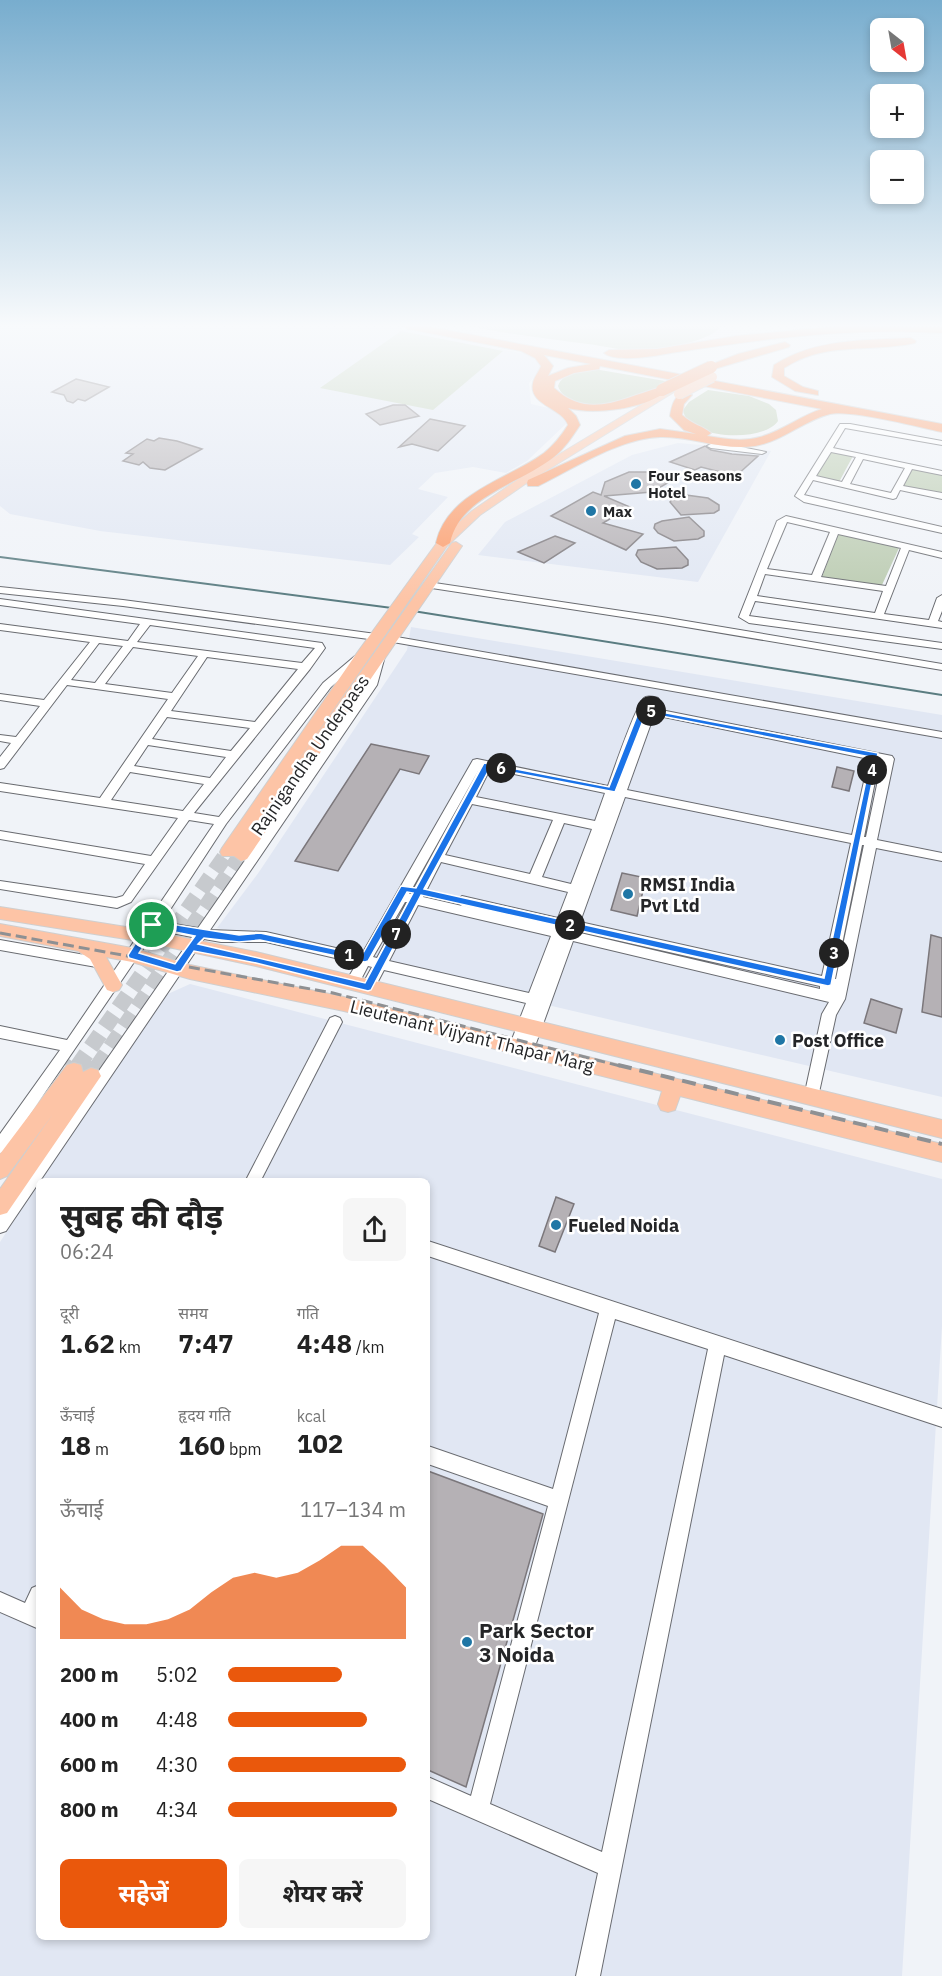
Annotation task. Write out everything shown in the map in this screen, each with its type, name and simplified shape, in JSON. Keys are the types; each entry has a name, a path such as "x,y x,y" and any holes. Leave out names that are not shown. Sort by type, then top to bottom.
{"highway":[{"path":"443,543 447,527 455,516 477,499 522,472 556,457 574,425 573,418"},
{"path":"678,418 688,427 713,436 749,438 765,435 777,429 780,418"},
{"path":"533,483 615,444 648,434 737,446 767,439 809,418"},
{"path":"891,418 942,428"},
{"path":"923,418 942,422"},
{"path":"522,472 556,457"}],"main road":[{"path":"385,635 411,587 443,543 476,513 556,457 628,418"},
{"path":"385,635 427,587 455,547 486,516 634,418"},
{"name":"Rajnigandha Underpass","path":"385,635 380,656 234,853 362,656 385,635"},
{"name":"Lieutenant Vijyant Thapar Marg","path":"0,913 149,930 196,940 360,985 942,1130"},
{"name":"Lieutenant Vijyant Thapar Marg","path":"5,939 81,945 132,955 177,969 344,1004 521,1048 671,1095 942,1153"},
{"path":"81,945 96,954 113,985"},
{"path":"0,1170 82,1074 0,1206"}],"street":[{"path":"942,443 850,426 841,427 799,496 942,530"},
{"path":"711,446 737,446 762,452"},
{"path":"827,449 942,473"},
{"path":"845,485 861,456"},
{"path":"882,517 910,466"},
{"path":"809,477 845,485 942,496"},
{"path":"942,555 789,519 783,520 744,617 749,620 942,646"},
{"path":"816,579 835,530"},
{"path":"878,616 906,547"},
{"path":"762,571 889,589"},
{"path":"427,587 662,620 942,667"},
{"path":"0,590 385,635 942,735"},
{"path":"752,598 937,624 942,598"},
{"path":"0,602 320,646 306,667 186,815 127,899 117,903 0,885"},
{"path":"0,621 16,604"},
{"path":"98,686 147,622"},
{"path":"0,627 306,667"},
{"path":"0,765 96,640"},
{"path":"103,803 204,654"},
{"path":"0,1146 113,985 222,820 327,685 362,656"},
{"path":"0,1226 372,685 380,656"},
{"path":"64,682 175,697"},
{"path":"0,697 48,704"},
{"path":"164,713 258,726"},
{"path":"521,1048 645,715 875,758 888,764 870,847 833,990"},
{"path":"0,738 18,741"},
{"path":"145,741 235,755"},
{"path":"812,1097 829,1014 857,844 875,758"},
{"path":"127,768 213,782"},
{"path":"480,769 857,844 942,866"},
{"path":"360,985 380,963 469,799 480,769"},
{"path":"360,985 365,959 402,892 480,769"},
{"path":"0,787 222,820"},
{"path":"565,929 575,889 599,826 615,795"},
{"path":"469,799 599,826"},
{"path":"534,880 560,818"},
{"path":"0,835 153,861"},
{"path":"870,847 942,858"},
{"path":"437,857 575,889"},
{"path":"402,892 833,990"},
{"path":"196,940 260,936 538,1001"},
{"path":"5,939 102,963"},
{"path":"254,1178 335,1022"},
{"path":"0,1032 70,1046"},
{"path":"430,1250 942,1418"},
{"path":"478,1810 609,1309"},
{"path":"588,1976 717,1345"},
{"path":"430,1456 559,1500"},
{"path":"0,1602 34,1617"},
{"path":"430,1789 610,1867"}],"shaded area":[{"path":"0,418 565,418 568,422 527,461 506,473 473,467 435,473 418,489 448,497 412,534 419,537 390,565 100,531 10,514 0,506"},
{"path":"678,443 771,451 698,582 478,555 505,522 632,455"},
{"path":"411,627 942,715 942,1097 217,928 259,872 407,650"},
{"path":"190,984 942,1179 942,1326 902,1976 0,1976 0,1242 36,1187 36,1940 430,1940 430,1178 41,1178 159,998"}],"green space":[{"path":"687,418 777,418 778,421 770,428 757,433 726,435 697,427"},
{"path":"828,451 853,456 839,482 814,477"},
{"path":"909,468 942,475 942,494 900,486"},
{"path":"838,534 899,548 882,585 822,577"}],"building":[{"path":"371,418 409,418 380,425"},
{"path":"430,419 465,426 438,451 412,444 399,447"},
{"path":"159,438 202,449 165,470 150,468 143,462 139,465 123,461 133,454 126,453 147,439 154,441"},
{"path":"705,446 711,450 732,454 758,456 736,476 701,467 695,470 670,462"},
{"path":"629,472 647,472 671,481 652,492 604,496 630,507 603,523 643,534 626,550 551,516 593,492 601,495 605,482"},
{"path":"686,495 708,498 719,505 719,510 714,513 681,515 670,502 672,499"},
{"path":"689,517 704,531 704,536 698,539 674,541 658,533 654,528 655,524 662,521"},
{"path":"555,536 575,543 544,563 518,552"},
{"path":"676,547 688,560 688,565 682,568 657,569 641,562 636,555 638,550"},
{"path":"371,744 429,756 419,774 400,769 338,871 295,861"},
{"path":"837,767 854,771 849,791 832,787"},
{"name":"RMSI India Pvt Ltd","path":"622,873 646,878 637,916 611,910"},
{"path":"931,935 942,938 942,1017 922,1012"},
{"path":"871,999 902,1009 896,1033 864,1023"},
{"name":"Fueled Noida","path":"556,1197 574,1204 555,1252 539,1246"},
{"name":"Park Sector 3 Noida","path":"430,1472 543,1514 466,1787 430,1771"}],"waterway":[{"path":"0,557 392,608"},
{"path":"413,611 942,695"}],"tunnel":[{"path":"77,1067 228,852"},
{"path":"97,1067 241,855"},
{"path":"74,1071 78,1065"},
{"path":"91,1076 98,1065"}],"railway":[{"path":"0,933 333,993 624,1067"},
{"path":"618,1065 942,1144"}],"place":[{"name":"Four Seasons Hotel","path":"636,484"},
{"name":"Max","path":"591,511"},
{"name":"RMSI India Pvt Ltd","path":"628,894"},
{"name":"Post Office","path":"780,1040"},
{"name":"Fueled Noida","path":"556,1225"},
{"name":"Park Sector 3 Noida","path":"467,1642"}],"route":[{"path":"152,925 132,955 177,969 191,947 202,934 239,939 260,936 365,959 405,888 419,891 562,923 637,940 828,982 875,755 643,710 612,790 487,765 419,891 368,987 256,959 191,947 202,934 152,925"}]}
